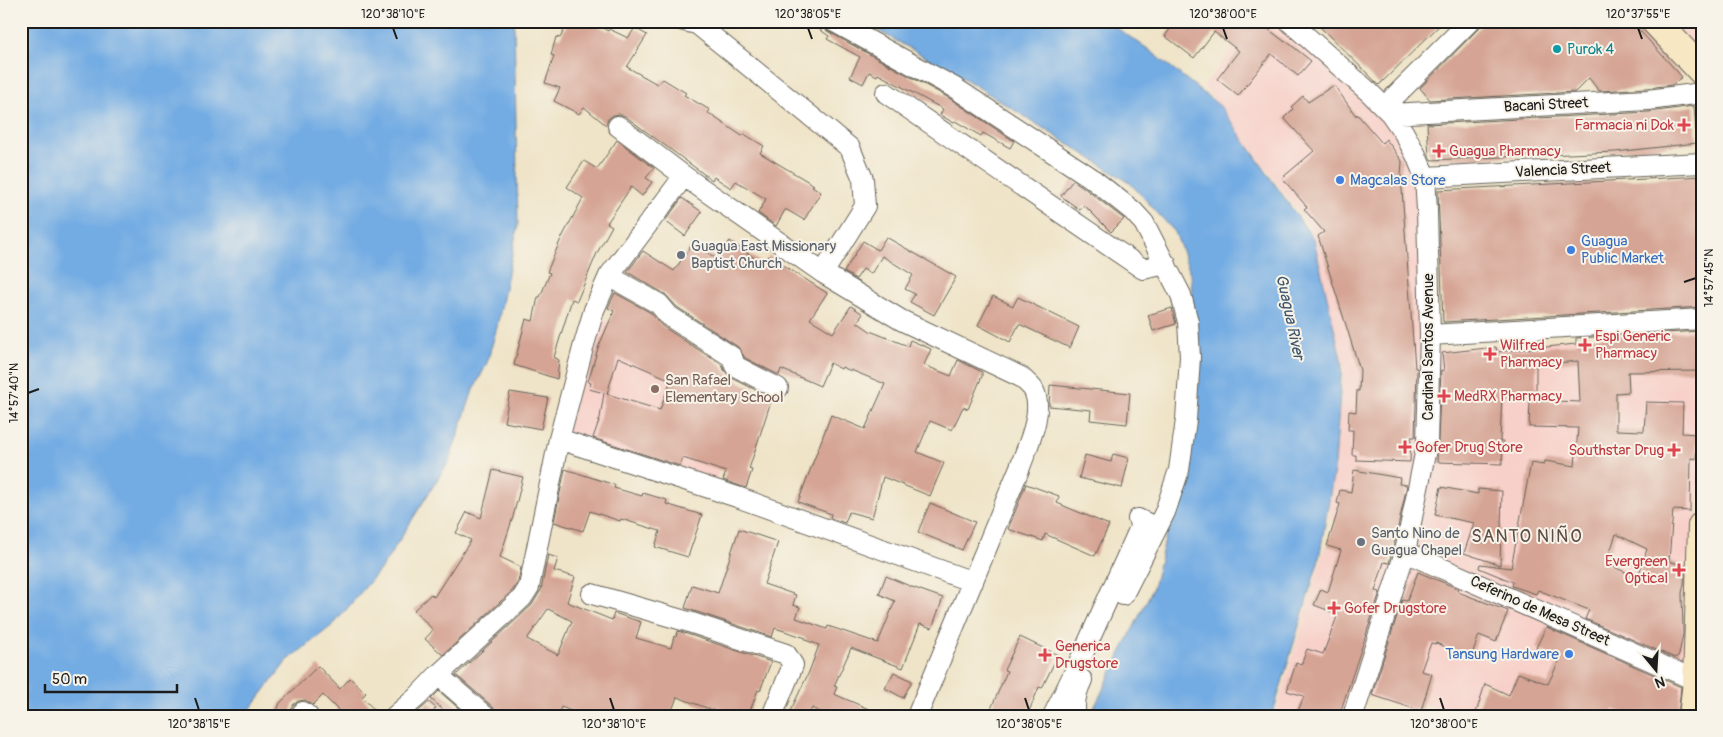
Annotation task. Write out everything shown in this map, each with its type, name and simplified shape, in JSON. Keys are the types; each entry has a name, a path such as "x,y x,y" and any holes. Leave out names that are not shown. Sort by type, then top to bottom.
{"main road":[{"path":"1655,21 1702,71"},
{"path":"1693,716 1699,682 1702,526"}],"street":[{"path":"684,21 697,24 850,148 863,179 864,206 823,273"},
{"path":"833,21 954,88 1090,177 1133,211 1144,223 1181,295 1188,322 1190,358 1186,420 1179,470 1165,512 1079,686 1074,707 1076,716"},
{"path":"1387,111 1470,21"},
{"name":"Cardinal Santos Avenue","path":"1296,23 1387,111 1404,133 1425,177 1430,335 1427,444 1405,552 1353,716"},
{"path":"886,93 1143,269 1166,264"},
{"name":"Bacani Street","path":"1387,111 1648,100 1702,93"},
{"path":"618,126 684,176 823,273 901,320 1022,377 1033,389 1037,406 1034,428 1020,467 917,716"},
{"name":"Valencia Street","path":"1425,177 1702,163"},
{"path":"395,716 522,598 529,587 559,439 592,318 609,276 684,176"},
{"path":"609,276 659,304 670,316 732,357 735,366 778,388"},
{"path":"1430,335 1702,320"},
{"path":"559,439 723,492 973,582"},
{"path":"1053,716 1138,532 1141,524 1138,519 1157,528"},
{"name":"Ceferino de Mesa Street","path":"1405,552 1699,682"},
{"path":"592,594 689,622 786,654 793,665 772,716"},
{"path":"438,675 486,716"}],"shaded area":[{"path":"1254,21 1275,21 1371,96 1403,135 1424,197 1423,459 1405,540 1329,519 1344,368 1311,229 1204,86"},
{"path":"1665,21 1702,21 1702,62"},
{"name":"San Rafael Elementary School","path":"598,318 670,348 743,403 714,485 565,436"},
{"path":"1702,328 1702,450 1687,673 1409,550 1438,350"},
{"path":"1325,546 1396,567 1352,685 1343,716 1275,716"},
{"path":"1406,568 1498,599 1696,691 1687,716 1558,716 1484,681 1472,716 1419,704 1415,711 1368,697"}],"water":[{"path":"21,21 514,21 518,225 497,327 487,363 472,393 449,461 383,566 334,624 287,661 245,716 21,716"},
{"name":"Guagua River","path":"861,21 1106,21 1148,49 1220,106 1314,240 1342,363 1335,464 1319,559 1272,716 1090,716 1153,588 1197,409 1191,275 1175,232 1130,183 970,82"}],"building":[{"path":"569,21 584,21 593,26 594,23 608,31 609,29 628,38 635,28 647,35 627,67 657,84 663,79 686,93 684,95 710,110 708,113 742,136 744,134 764,146 760,153 814,185 812,186 821,192 804,220 785,210 776,226 758,213 766,199 736,181 731,188 714,177 712,180 625,116 613,115 608,119 606,125 584,107 579,114 554,101 560,88 545,83 554,56 551,55 556,37 560,38"},
{"path":"807,21 821,21 827,31 949,98 1014,141 1010,148 983,133 981,136 955,121 954,123 940,115 943,109 878,74 877,76 869,72 863,84 850,77 860,57 827,39 829,36"},
{"path":"1176,21 1258,21 1311,61 1298,76 1271,54 1238,96 1217,79 1239,51 1214,32 1194,58 1165,36"},
{"path":"1314,21 1444,21 1379,85"},
{"name":"Purok 4","path":"1485,21 1631,21 1682,77 1672,85 1647,88 1599,91 1589,78 1575,92 1430,100 1420,88"},
{"path":"1334,85 1356,116 1357,114 1382,143 1386,139 1402,161 1401,176 1415,368 1417,368 1415,437 1411,437 1410,462 1356,460 1356,455 1352,455 1353,430 1348,430 1349,411 1356,412 1360,370 1318,236 1324,232 1304,209 1307,207 1282,178 1314,151 1284,118 1293,109 1291,107 1303,96 1308,102"},
{"path":"1694,106 1697,143 1615,152 1431,160 1429,156 1427,124 1649,112"},
{"path":"617,140 654,168 646,178 652,182 642,196 631,187 607,223 612,226 597,253 577,301 572,299 554,357 559,360 557,379 514,365 526,319 533,321 538,297 540,297 550,273 547,272 560,241 583,198 567,187 584,161 597,169"},
{"name":"Guagua Public Market","path":"1702,176 1702,307 1443,322 1438,190"},
{"path":"1073,180 1124,219 1111,232 1084,205 1080,210 1061,196"},
{"path":"682,198 702,212 685,236 665,221"},
{"path":"886,237 956,277 934,315 910,302 915,294 905,289 913,275 882,256 871,274 863,269 856,279 844,272 863,241 878,250"},
{"path":"730,241 763,264 769,256 827,293 810,319 833,333 851,306 863,314 857,322 870,331 908,346 910,340 931,349 924,365 951,376 958,360 982,372 968,409 963,407 952,430 930,421 917,452 944,463 930,496 883,477 872,518 849,512 845,523 830,518 831,514 798,502 831,415 865,429 885,384 851,370 842,367 841,369 830,363 820,386 781,369 779,375 745,358 738,347 677,307 665,294 627,272 643,251 674,271 693,243 717,259"},
{"name":"San Rafael Elementary School","path":"615,293 651,313 662,326 722,365 730,377 772,398 749,469 752,470 746,488 723,480 726,472 683,458 680,466 593,438 600,418 604,393 589,389 591,383 588,382 598,348 614,311 608,308","holes":["618,357 671,380 660,410 607,394"]},
{"path":"993,296 1013,306 1018,297 1079,327 1070,348 1019,324 1010,342 978,325"},
{"path":"1172,308 1176,324 1153,331 1148,315"},
{"path":"1701,331 1699,371 1628,372 1629,392 1616,393 1616,430 1644,431 1646,402 1683,403 1682,433 1697,434 1696,459 1691,458 1690,511 1673,510 1669,561 1685,566 1682,593 1683,634 1679,655 1675,658 1585,619 1589,610 1538,590 1536,594 1512,586 1513,582 1479,568 1480,564 1511,568 1531,463 1544,465 1545,461 1575,466 1578,428 1529,427 1530,400 1580,402 1578,361 1536,365 1536,394 1502,394 1500,441 1503,441 1502,464 1437,462 1441,370 1444,371 1442,353 1496,347 1497,352 1576,344 1576,338","holes":["1616,534 1647,549 1638,577 1606,564"]},
{"path":"1050,385 1130,393 1127,424 1090,420 1091,410 1049,406"},
{"path":"510,392 548,398 541,429 504,422"},
{"path":"1113,454 1129,458 1122,488 1079,478 1085,455 1111,462"},
{"path":"565,469 615,485 614,488 642,496 643,493 667,500 666,504 702,515 688,557 655,547 660,531 621,519 620,521 590,511 583,531 554,522"},
{"path":"493,470 523,477 500,557 521,567 518,582 513,590 443,655 425,639 433,630 414,610 431,594 434,597 471,540 456,533 467,512 481,518"},
{"path":"1354,470 1400,478 1399,484 1407,485 1395,541 1389,563 1384,562 1375,591 1380,592 1339,716 1296,716 1304,696 1287,691 1296,663 1301,665 1307,649 1323,654 1338,614 1314,605 1321,589 1328,592 1341,550 1327,546 1340,504 1337,503 1340,490 1351,492"},
{"path":"1026,484 1059,496 1057,503 1109,525 1095,556 1045,534 1043,541 1008,529"},
{"path":"1441,487 1478,494 1478,489 1502,491 1500,565 1464,553 1474,523 1435,515"},
{"path":"930,503 975,522 962,550 918,532"},
{"path":"739,529 778,542 764,584 796,595 793,605 800,607 796,618 827,629 828,626 878,643 895,601 879,594 886,576 943,598 932,628 920,624 903,668 851,648 834,686 837,687 834,694 885,716 828,716 812,708 808,716 788,716 809,672 819,645 805,640 806,638 775,628 772,637 685,608 692,585 718,593"},
{"path":"548,555 558,558 554,571 575,577 567,602 612,620 614,613 641,622 636,638 671,648 674,636 676,637 678,631 771,662 748,716 724,716 677,697 670,716 584,716 561,707 558,716 512,716 498,710 496,714 493,707 456,675 532,605 541,590","holes":["548,609 572,621 558,655 527,639"]},
{"path":"1418,572 1459,589 1458,592 1508,611 1496,642 1479,635 1471,657 1436,643 1431,643 1421,671 1432,674 1421,711 1372,695 1402,600 1407,601"},
{"path":"1546,627 1681,687 1678,716 1628,716 1613,709 1611,716 1475,716 1485,684 1509,695 1518,673 1548,684 1560,659 1536,648"},
{"path":"1020,637 1058,655 1042,688 1039,687 1027,716 988,716 1007,671 1004,670"},
{"path":"318,666 340,689 350,678 366,693 362,697 380,716 344,716 323,695 313,705 305,700 298,701 293,705 292,716 275,716 280,703"},
{"path":"894,672 912,681 903,698 885,688"},
{"path":"439,691 464,713 462,716 453,716 431,699"},
{"path":"429,702 436,708 429,716 413,716"}],"place":[{"name":"Purok 4","path":"1557,49"},
{"name":"Farmacia ni Dok","path":"1684,125"},
{"name":"Guagua Pharmacy","path":"1439,151"},
{"name":"Magcalas Store","path":"1340,180"},
{"name":"Guagua Public Market","path":"1571,250"},
{"name":"Guagua East Missionary Baptist Church","path":"681,255"},
{"name":"Espi Generic Pharmacy","path":"1585,345"},
{"name":"Wilfred Pharmacy","path":"1490,354"},
{"name":"San Rafael Elementary School","path":"655,389"},
{"name":"MedRX Pharmacy","path":"1444,396"},
{"name":"Gofer Drug Store","path":"1405,447"},
{"name":"Southstar Drug","path":"1674,450"},
{"name":"Santo Nino de Guagua Chapel","path":"1361,542"},
{"name":"Evergreen Optical","path":"1679,570"},
{"name":"Gofer Drugstore","path":"1334,608"},
{"name":"Tansung Hardware","path":"1569,654"},
{"name":"Generica Drugstore","path":"1045,655"}],"district":[{"name":"SANTO NIÑO","path":"1527,536"}]}
